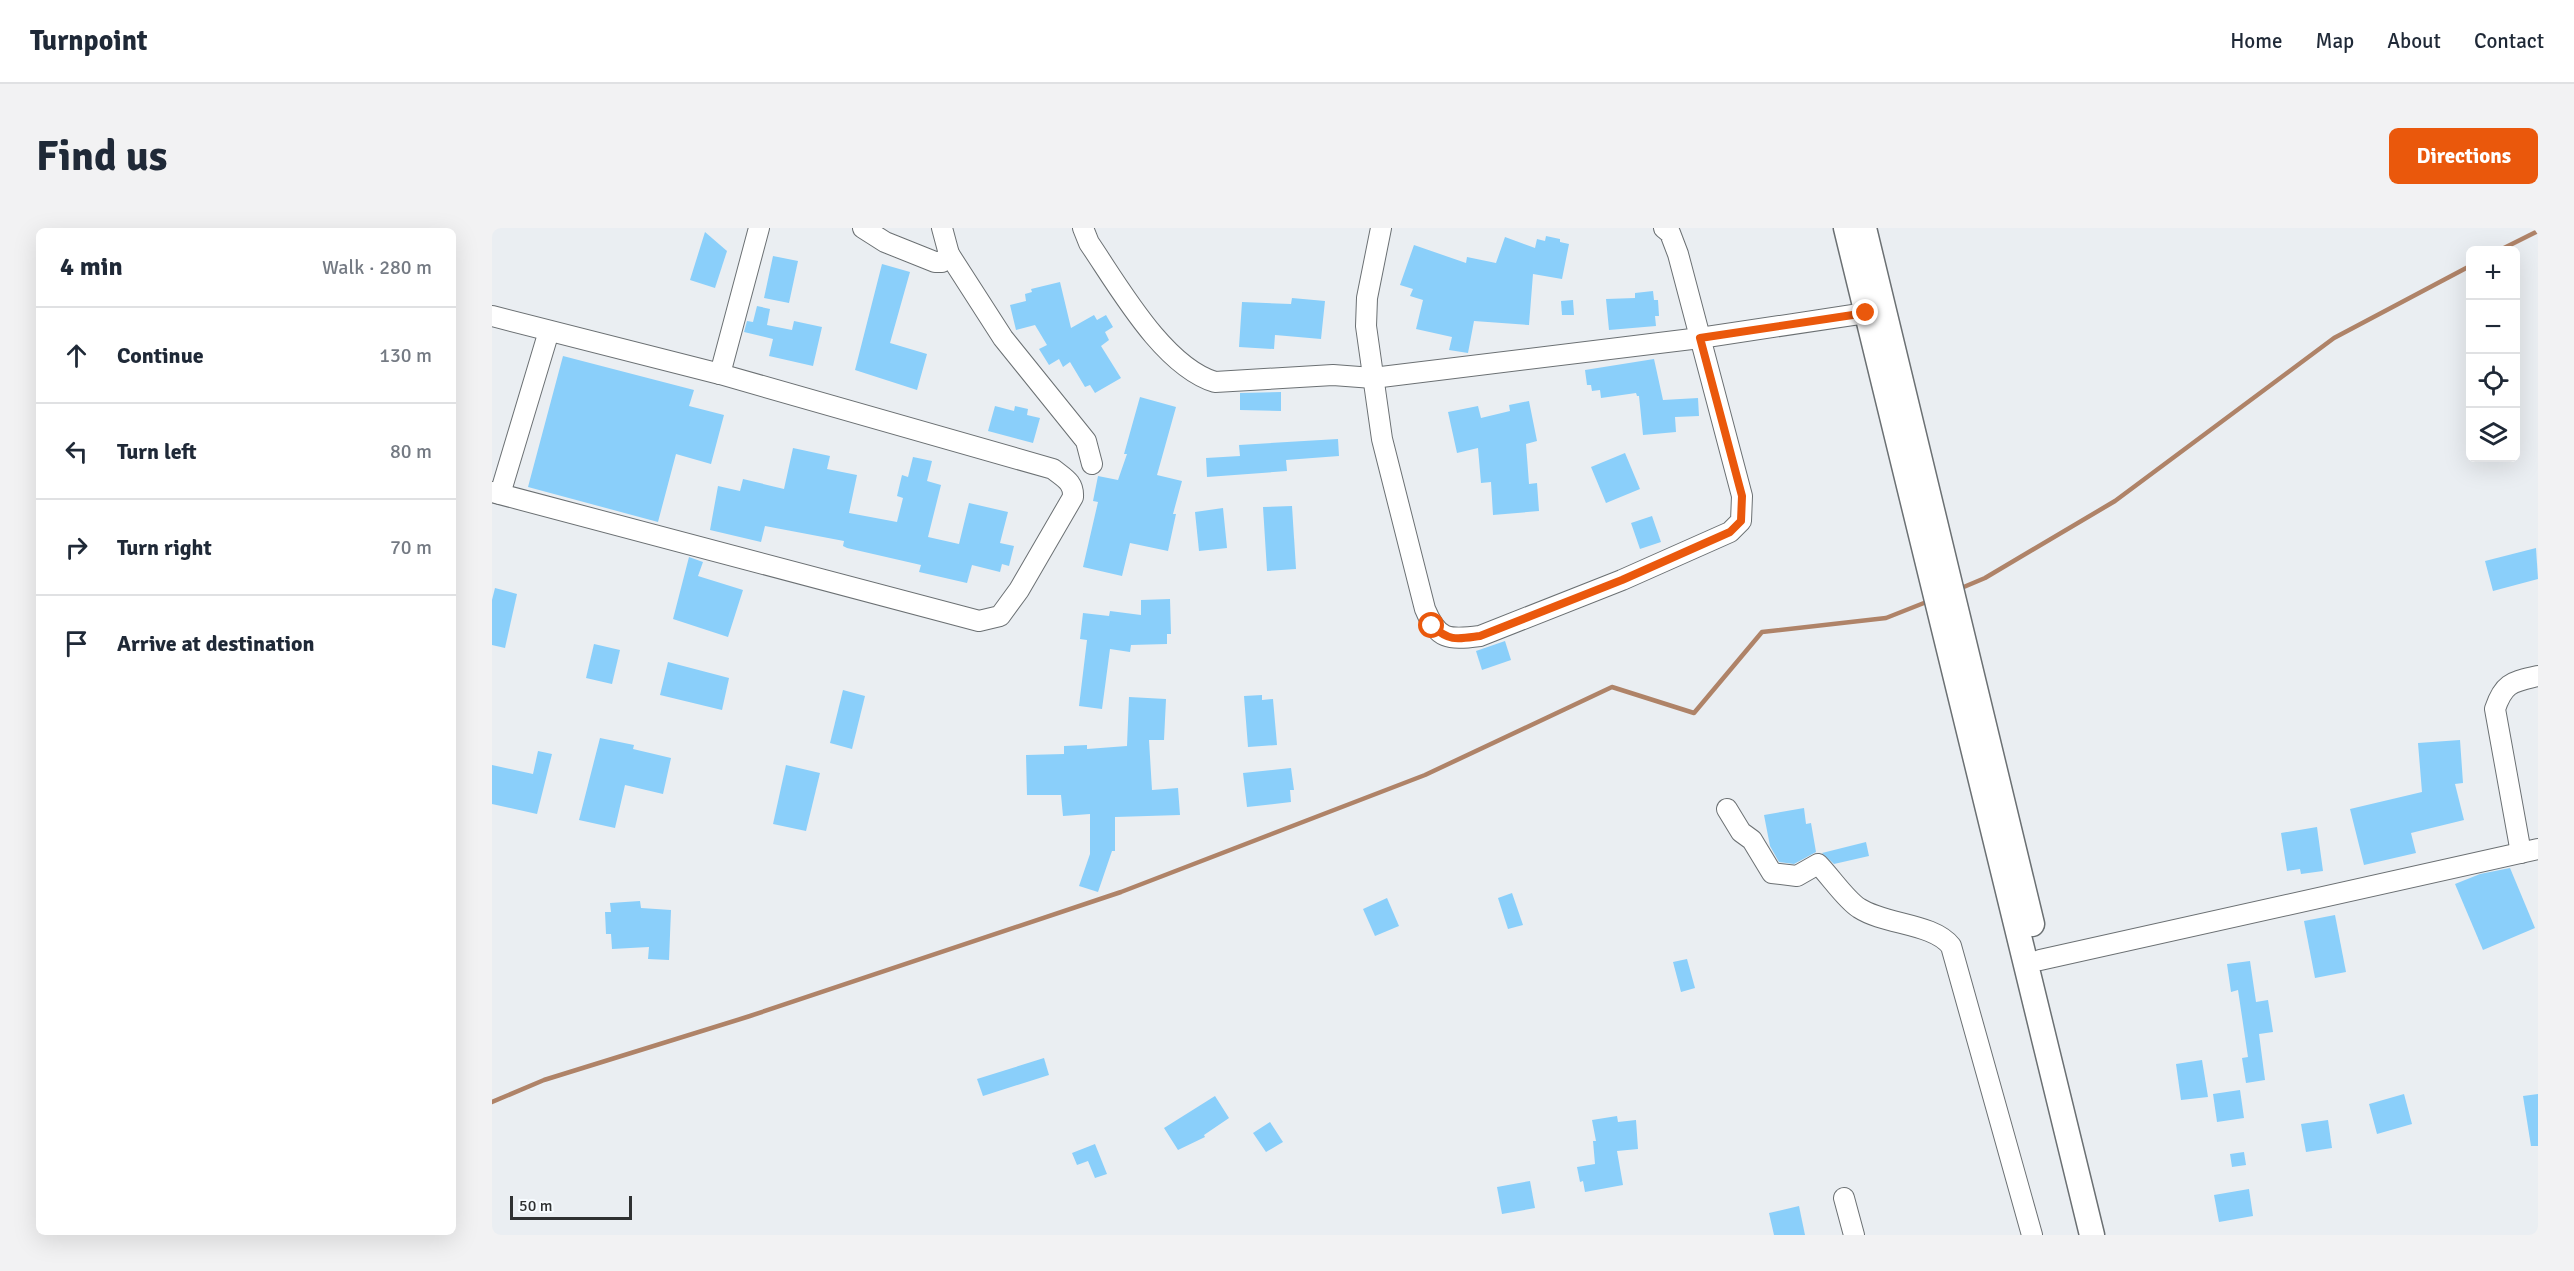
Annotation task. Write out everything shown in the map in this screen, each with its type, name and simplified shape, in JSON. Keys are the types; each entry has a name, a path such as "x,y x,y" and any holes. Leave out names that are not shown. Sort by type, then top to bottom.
{"main road":[{"path":"1846,228 2092,1235"},
{"path":"1864,228 2107,1235"}],"street":[{"path":"720,374 759,228"},
{"path":"863,228 885,242 935,262 942,262 949,254"},
{"path":"942,228 949,254 1003,338 1086,441 1092,464"},
{"path":"1083,228 1089,243 1146,326 1186,369 1199,378 1215,382 1333,375 1373,378 1700,338 1866,313"},
{"path":"1381,228 1366,298 1366,326 1382,440 1425,609 1432,626 1444,637 1457,639 1480,636 1622,580 1730,532 1741,521 1742,496 1678,254 1670,233 1664,228"},
{"path":"492,316 720,374 1053,469 1070,481 1073,497 1019,590 1000,616 979,621 496,493 549,331"},
{"path":"2040,960 2529,851 2494,709 2500,693 2512,682 2538,676"},
{"path":"1727,808 1742,832 1752,840 1772,873 1797,876 1818,864 1858,908 1882,918 1944,936 1952,946 2032,1235"},
{"path":"1844,1198 1854,1235"}],"building":[{"path":"705,232 727,251 715,288 690,280"},
{"path":"1546,236 1569,244 1562,279 1533,274 1529,325 1474,321 1468,353 1449,350 1452,337 1416,329 1423,300 1410,296 1413,289 1400,285 1414,245 1466,263 1467,257 1496,263 1505,237 1535,248 1537,239 1545,241"},
{"path":"773,256 798,261 789,303 764,298"},
{"path":"882,264 910,272 890,343 927,354 917,390 855,370"},
{"path":"1060,282 1071,328 1094,315 1097,320 1106,315 1113,327 1105,332 1109,340 1101,346 1121,378 1095,393 1090,385 1085,387 1070,362 1063,367 1059,359 1049,365 1039,349 1047,345 1035,325 1016,330 1010,305 1026,301 1025,294 1032,292 1031,289"},
{"path":"1653,291 1654,300 1658,300 1659,316 1655,316 1656,326 1609,330 1606,299 1635,298 1635,293"},
{"path":"1292,298 1325,301 1321,339 1275,335 1274,349 1239,347 1242,302 1291,304"},
{"path":"1573,300 1574,315 1562,315 1561,301"},
{"path":"757,306 770,309 767,325 792,330 794,321 822,327 813,366 769,356 773,339 744,332 747,321 753,322"},
{"path":"563,356 694,390 689,406 724,415 711,464 676,454 658,522 528,487"},
{"path":"1654,359 1663,400 1698,398 1699,416 1675,417 1676,432 1643,435 1639,396 1636,393 1601,398 1600,390 1592,391 1591,385 1587,385 1585,370"},
{"path":"1281,392 1281,411 1240,410 1240,393"},
{"path":"1140,397 1176,407 1157,475 1182,481 1173,514 1176,514 1168,551 1130,543 1122,576 1083,567 1098,502 1093,501 1098,476 1118,480 1127,454 1124,454"},
{"path":"1529,401 1537,441 1526,444 1529,484 1537,483 1539,511 1493,515 1491,482 1481,483 1478,448 1457,453 1448,412 1478,406 1481,418 1510,411 1509,405"},
{"path":"995,406 1014,411 1015,406 1028,409 1027,415 1040,418 1033,443 988,431"},
{"path":"1338,439 1339,456 1286,460 1287,471 1207,477 1206,458 1240,456 1239,445"},
{"path":"793,448 830,456 827,469 857,475 849,513 897,522 903,498 897,496 902,475 908,477 913,457 932,461 927,481 941,485 928,537 959,544 969,503 1008,512 1000,543 1014,546 1009,566 1002,564 1000,572 972,565 967,583 919,572 921,565 847,548 843,546 844,541 765,526 761,542 710,530 718,486 740,491 743,479 784,489"},
{"path":"1625,453 1640,489 1606,503 1591,467"},
{"path":"1292,506 1296,569 1267,571 1263,507"},
{"path":"1223,508 1227,548 1199,551 1195,512"},
{"path":"1652,516 1661,542 1640,549 1631,523"},
{"path":"2536,548 2538,579 2493,591 2485,561"},
{"path":"689,557 703,562 698,576 743,590 728,637 673,619"},
{"path":"495,588 517,594 505,648 492,645 492,600"},
{"path":"1170,599 1171,634 1167,634 1167,644 1131,645 1130,652 1110,649 1102,709 1079,706 1087,640 1080,639 1083,613 1109,616 1110,611 1141,615 1141,600"},
{"path":"1505,641 1511,660 1482,670 1476,651"},
{"path":"594,644 620,650 612,684 586,678"},
{"path":"668,662 729,678 722,710 660,695"},
{"path":"843,690 865,696 852,749 830,743"},
{"path":"1262,695 1262,700 1273,699 1277,745 1248,747 1244,696"},
{"path":"1129,697 1166,699 1164,740 1149,740 1152,790 1178,788 1180,815 1115,817 1115,851 1112,851 1098,892 1079,886 1090,854 1090,814 1063,816 1061,795 1027,795 1026,755 1064,754 1064,746 1087,745 1087,749 1127,746"},
{"path":"600,738 634,745 633,749 671,758 663,794 625,785 615,828 579,820"},
{"path":"2460,740 2463,783 2455,784 2464,820 2411,833 2416,853 2364,865 2350,809 2422,792 2418,743"},
{"path":"538,751 552,754 537,814 492,804 492,765 533,774"},
{"path":"786,765 820,773 806,831 773,824"},
{"path":"1291,768 1294,790 1290,790 1291,802 1247,807 1243,773"},
{"path":"1804,808 1806,824 1811,823 1816,852 1794,864 1779,862 1770,846 1764,815"},
{"path":"2317,827 2323,871 2301,874 2300,869 2287,871 2281,833"},
{"path":"1866,842 1869,856 1834,864 1822,853"},
{"path":"2510,868 2535,928 2483,950 2455,884 2480,874"},
{"path":"1512,893 1523,925 1508,929 1498,898"},
{"path":"1387,898 1399,926 1375,936 1363,909"},
{"path":"640,901 641,908 671,910 669,960 648,959 649,947 612,949 611,934 606,934 605,912 611,912 610,903"},
{"path":"2335,915 2346,972 2315,978 2304,921"},
{"path":"1687,959 1695,988 1681,992 1673,962"},
{"path":"2250,961 2256,1002 2268,1000 2273,1032 2259,1034 2265,1080 2246,1083 2242,1058 2248,1057 2238,990 2231,992 2227,964"},
{"path":"1044,1058 1049,1075 983,1096 977,1079"},
{"path":"2202,1060 2208,1097 2181,1100 2176,1064"},
{"path":"2240,1090 2244,1118 2217,1122 2213,1094"},
{"path":"2404,1094 2412,1124 2377,1134 2369,1104"},
{"path":"2538,1094 2538,1146 2531,1146 2523,1096"},
{"path":"1215,1096 1229,1118 1204,1135 1205,1137 1178,1150 1164,1128"},
{"path":"1617,1116 1618,1122 1636,1120 1638,1149 1617,1151 1623,1185 1585,1192 1577,1167 1595,1164 1593,1141 1596,1141 1592,1120"},
{"path":"2328,1120 2332,1148 2306,1152 2301,1124"},
{"path":"1270,1122 1283,1142 1266,1152 1253,1133"},
{"path":"1095,1144 1107,1174 1095,1178 1088,1161 1077,1165 1072,1153"},
{"path":"2244,1152 2246,1165 2232,1167 2230,1154"},
{"path":"1530,1181 1535,1208 1502,1214 1497,1187"},
{"path":"2249,1189 2253,1216 2219,1222 2214,1195"},
{"path":"1799,1206 1805,1235 1774,1235 1769,1213"}],"waterway":[{"path":"2508,246 2538,231"},
{"path":"1959,589 1985,578 2115,501 2334,338 2466,268"},
{"path":"492,1102 544,1080 750,1016 1121,892 1425,775 1612,687 1694,713 1762,632 1886,618 1929,601"}],"route":[{"path":"1432,626 1444,637 1457,639 1480,636 1622,580 1730,532 1741,521 1742,496 1700,338 1866,313"}]}
